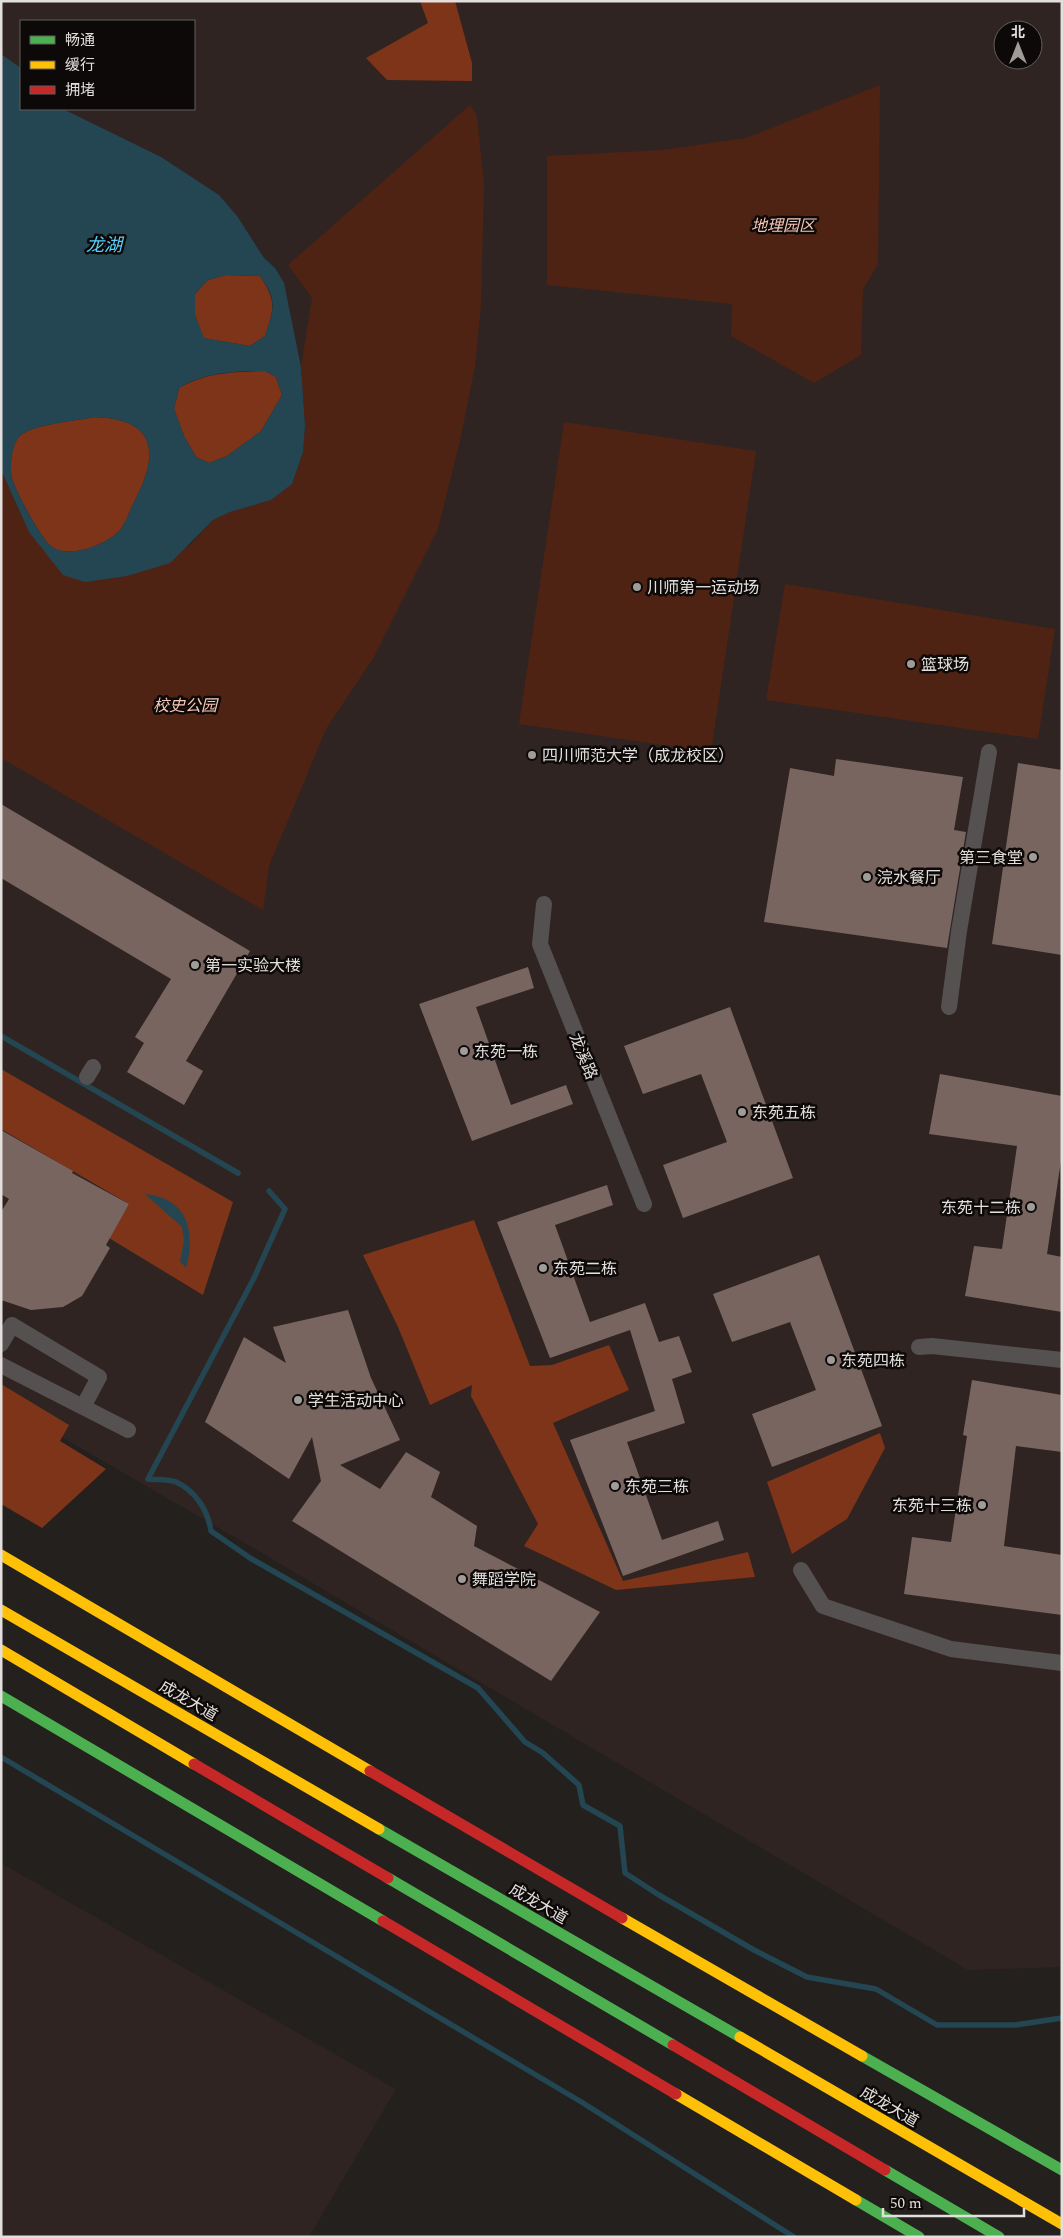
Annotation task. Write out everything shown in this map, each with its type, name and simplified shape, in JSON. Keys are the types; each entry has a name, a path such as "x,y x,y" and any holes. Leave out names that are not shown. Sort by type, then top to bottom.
{"main road":[{"path":"1,1555 597,1904 1062,2170"},
{"name":"成龙大道","path":"1,1610 1062,2224"},
{"path":"1,1650 999,2237"},
{"path":"1,1696 919,2237"}],"street":[{"path":"949,1007 959,931 989,752"},
{"name":"龙溪路","path":"544,904 540,944 644,1204"},
{"path":"1,1344 12,1325 99,1377 83,1407"},
{"path":"919,1346 1062,1360"},
{"path":"1,1365 128,1430"},
{"path":"801,1570 823,1606 951,1649 1062,1663"}],"shaded area":[{"name":"四川师范大学（成龙校区）","path":"1,1 1062,1 1062,1967 968,1970 248,1545 1,1402"},
{"path":"420,1 455,1 472,63 472,81 387,80 366,58 428,23"},
{"path":"226,275 260,276 269,292 272,312 265,336 250,346 203,338 195,315 195,294 208,280"},
{"path":"265,371 276,377 282,395 261,431 227,456 209,463 196,457 184,436 174,409 179,388 210,376"},
{"path":"94,417 115,419 130,424 141,431 147,441 149,453 148,467 127,518 117,533 103,542 85,549 75,551 58,550 51,546 41,534 14,484 11,467 13,448 18,438 27,431"},
{"path":"1,1069 233,1202 203,1295 109,1238 129,1204 1,1129"},
{"path":"474,1220 530,1366 552,1365 609,1345 629,1390 553,1423 623,1581 748,1552 755,1577 616,1590 524,1546 538,1524 471,1396 472,1385 430,1405 398,1327 363,1255"},
{"path":"1,1384 69,1425 60,1441 106,1469 42,1528 1,1504"},
{"path":"880,1433 885,1448 847,1519 792,1554 767,1482"},
{"path":"1,1863 396,2089 309,2237 1,2237"}],"green space":[{"name":"地理园区","path":"880,85 878,264 863,289 861,355 814,383 731,336 732,304 547,285 547,156 662,150 746,138"},
{"name":"校史公园","path":"470,105 477,116 484,185 481,305 475,366 460,441 438,529 374,657 326,729 269,866 263,910 1,758 1,470 29,532 189,546 213,520 230,512 271,500 292,484 303,452 305,426 301,367 312,298 288,265"},
{"name":"川师第一运动场","path":"564,422 756,451 711,752 519,724"},
{"name":"篮球场","path":"785,584 1055,629 1038,739 766,700"}],"water":[{"name":"龙湖","path":"1,54 20,67 20,110 65,110 161,157 219,195 237,216 264,258 275,268 284,283 301,367 305,426 303,452 292,484 271,500 230,512 213,520 170,563 127,576 85,582 63,575 29,532 1,470","holes":["226,275 260,276 270,292 273,305 271,319 265,336 250,346 204,338 195,315 195,294 208,280","265,371 276,377 282,395 261,431 227,456 209,463 196,457 184,436 174,409 179,388 199,379 220,374","94,417 115,419 130,424 141,431 147,441 149,453 148,467 127,518 117,533 111,538 85,549 75,551 58,550 51,546 41,534 18,493 12,478 11,467 15,443 21,435 36,428"]},
{"path":"145,1194 160,1197 171,1202 180,1210 185,1219 189,1230 190,1242 186,1268 180,1261 184,1241 182,1227"}],"building":[{"name":"浣水餐厅","path":"836,759 963,777 954,830 966,832 947,948 764,922 790,768 834,776"},
{"name":"第三食堂","path":"1018,763 1062,770 1062,955 992,944"},
{"name":"第一实验大楼","path":"1,804 250,951 186,1061 203,1071 184,1105 127,1072 144,1043 135,1037 171,979 1,878"},
{"name":"东苑一栋","path":"528,967 534,988 476,1007 511,1105 566,1085 573,1104 472,1141 419,1004"},
{"name":"东苑五栋","path":"730,1007 793,1178 683,1218 663,1165 727,1142 701,1074 643,1094 624,1046"},
{"name":"东苑十二栋","path":"940,1074 1062,1096 1062,1154 1047,1254 1062,1257 1062,1312 965,1296 974,1246 1002,1249 1017,1146 929,1134"},
{"path":"1,1130 73,1171 72,1173 129,1204 106,1245 110,1248 82,1296 63,1307 31,1310 1,1300 1,1212 9,1199 1,1194"},
{"path":"607,1185 613,1205 555,1225 590,1322 645,1303 659,1342 679,1336 692,1372 672,1379 685,1423 627,1442 662,1540 718,1521 724,1540 623,1576 570,1440 655,1411 630,1330 550,1358 497,1222"},
{"name":"东苑四栋","path":"819,1255 882,1426 772,1467 752,1414 816,1390 790,1322 732,1342 713,1294"},
{"path":"348,1310 371,1378 400,1440 340,1465 380,1489 406,1452 440,1472 431,1497 477,1526 474,1546 600,1612 551,1681 292,1521 321,1481 312,1437 289,1479 205,1422 244,1337 286,1363 273,1327"},
{"name":"东苑十三栋","path":"972,1380 1062,1395 1062,1452 1016,1446 1004,1546 1062,1555 1062,1615 904,1594 912,1537 951,1542 967,1436 963,1435"}],"waterway":[{"path":"1,1036 238,1173"},
{"path":"269,1191 285,1209 254,1278 148,1479 170,1480 183,1486 200,1502 207,1516 211,1531 250,1558 478,1688 525,1742 543,1753 579,1785 583,1805 620,1826 625,1873 659,1895 754,1950 807,1977 876,1989 937,2025 1015,2025 1062,2018"},
{"path":"1,1757 583,2103 794,2237"}],"traffic: fast":[{"path":"1,1696 383,1921"},
{"path":"379,1829 740,2037"},
{"path":"388,1878 673,2045"},
{"path":"862,2056 1062,2170"},
{"path":"885,2170 999,2237"},
{"path":"856,2200 919,2237"}],"traffic: slow":[{"path":"1,1555 370,1771"},
{"path":"1,1610 379,1829"},
{"path":"1,1650 194,1764"},
{"path":"622,1918 862,2056"},
{"path":"740,2037 1062,2224"},
{"path":"676,2094 856,2200"}],"traffic: jam":[{"path":"194,1764 388,1878"},
{"path":"370,1771 622,1918"},
{"path":"383,1921 676,2094"},
{"path":"673,2045 885,2170"}],"place":[{"name":"川师第一运动场","path":"637,587"},
{"name":"篮球场","path":"911,664"},
{"name":"四川师范大学（成龙校区）","path":"532,755"},
{"name":"第三食堂","path":"1033,857"},
{"name":"浣水餐厅","path":"867,877"},
{"name":"第一实验大楼","path":"195,965"},
{"name":"东苑一栋","path":"464,1051"},
{"name":"东苑五栋","path":"742,1112"},
{"name":"东苑十二栋","path":"1031,1207"},
{"name":"东苑二栋","path":"543,1268"},
{"name":"东苑四栋","path":"831,1360"},
{"name":"学生活动中心","path":"298,1400"},
{"name":"东苑三栋","path":"615,1486"},
{"name":"东苑十三栋","path":"982,1505"},
{"name":"舞蹈学院","path":"462,1579"}]}
